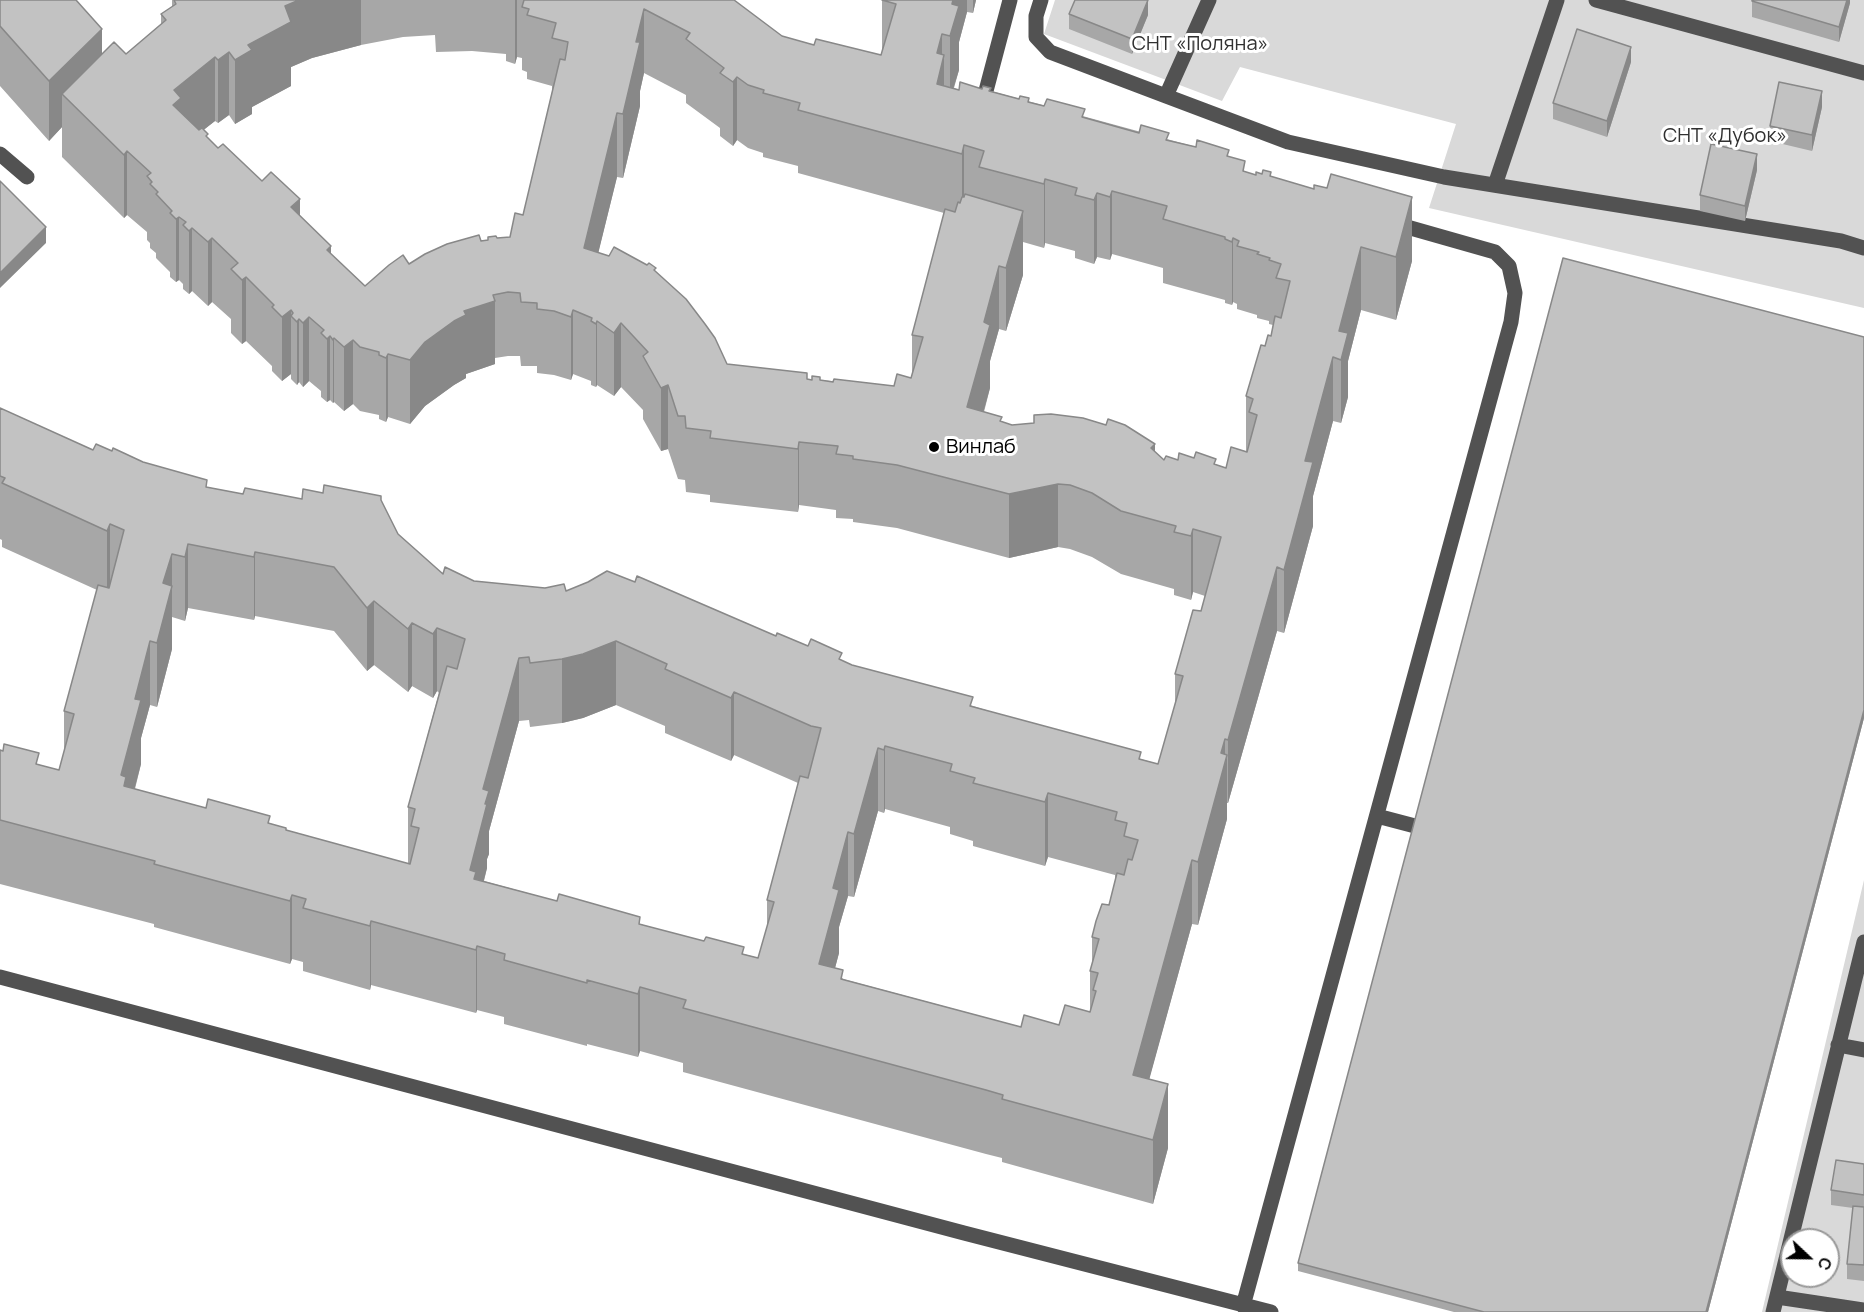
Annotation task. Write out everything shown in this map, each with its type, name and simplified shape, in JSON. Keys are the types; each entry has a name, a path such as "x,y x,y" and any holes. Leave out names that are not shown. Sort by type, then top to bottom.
{"street":[{"path":"991,117 980,114 1010,0"},
{"path":"1041,0 1036,16 1036,37 1050,52 1287,142 1444,177 1841,241 1864,248"},
{"path":"1166,96 1209,0"},
{"path":"1495,184 1557,0"},
{"path":"1596,0 1864,73"},
{"path":"0,154 27,177"},
{"path":"1243,1306 1511,322 1515,293 1509,266 1495,252 1377,218"},
{"path":"1377,816 1415,826"},
{"path":"1864,942 1775,1304 1864,1310"},
{"path":"0,977 1271,1312"},
{"path":"1838,1045 1864,1050"}],"green space":[{"name":"СНТ «Дубок»","path":"1055,0 1864,0 1864,308 1429,208 1456,124 1240,67 1222,101 1044,34"},
{"path":"1864,880 1864,1312 1762,1312 1780,1236 1780,1288 1840,1288 1840,1228 1782,1228"}],"building":[{"path":"0,0 76,0 102,29 49,81 0,26"},
{"path":"174,0 299,0 285,6 291,22 248,45 252,50 235,60 229,52 218,60 215,57 174,90 181,98 173,105 199,130 202,128 208,134 206,136 218,148 223,144 262,181 271,172 300,199 291,207 331,246 327,250 365,286 403,255 409,264 447,244 479,235 481,241 488,240 488,237 510,237 515,213 523,215 560,59 565,60 568,42 552,38 556,23 527,15 529,9 522,7 524,0 734,0 782,36 814,45 816,39 881,55 896,4 882,0 953,0 952,4 959,6 950,36 942,34 937,53 944,55 937,84 959,90 960,82 982,89 983,86 991,88 989,91 1019,99 1020,96 1029,98 1028,102 1044,106 1047,99 1085,109 1082,117 1139,133 1141,125 1169,133 1166,140 1196,147 1197,140 1229,150 1227,156 1245,161 1243,171 1256,175 1256,172 1262,174 1263,170 1271,172 1270,176 1314,189 1314,185 1327,188 1331,174 1412,197 1396,257 1361,247 1339,331 1348,333 1341,360 1333,357 1305,461 1313,462 1284,570 1277,567 1228,740 1225,739 1221,753 1227,755 1198,862 1192,860 1133,1075 1168,1084 1153,1140 1002,1099 1003,1095 986,1090 683,1008 686,1000 640,987 638,994 587,980 587,983 504,960 505,954 477,946 476,950 371,921 370,926 303,908 306,899 292,895 290,901 154,864 155,861 0,820 0,750 3,751 4,744 39,753 36,764 59,770 74,714 64,711 98,585 109,588 124,530 110,524 107,531 2,483 5,478 0,476 0,408 93,450 96,444 112,451 113,448 143,462 207,480 206,487 243,494 245,488 302,499 303,489 323,493 324,485 381,496 398,534 443,574 445,567 474,581 545,588 564,584 566,591 607,571 635,582 637,576 776,636 777,633 808,646 811,639 842,653 839,659 852,665 973,697 970,706 1141,752 1139,759 1158,764 1183,676 1175,674 1193,610 1201,611 1221,537 1193,529 1191,536 1174,532 1176,526 1121,511 1092,493 1070,485 1058,484 1009,494 897,465 853,459 853,456 836,454 838,446 799,442 798,449 710,438 711,431 686,428 685,416 678,416 668,385 661,388 643,356 648,352 621,323 614,333 597,321 596,324 591,321 592,318 573,310 571,317 554,311 537,309 537,303 521,302 520,293 508,292 493,295 495,301 464,311 466,315 425,342 410,360 388,354 386,358 379,355 379,352 360,347 353,340 344,347 330,336 327,339 321,333 324,330 309,317 303,323 299,319 297,322 291,316 293,313 291,310 282,317 272,307 274,305 246,277 242,280 231,269 238,263 212,238 208,242 192,228 189,231 183,225 186,222 179,217 176,219 170,213 172,211 150,184 152,182 147,176 151,173 127,151 124,155 62,94 114,42 126,54 166,20 161,14 176,4","holes":["644,9 690,33 686,39 724,68 720,73 733,82 737,77 748,85 764,90 763,93 800,103 798,110 962,154 964,145 984,151 979,167 1044,184 1045,179 1077,188 1075,195 1094,200 1097,193 1110,197 1112,191 1167,206 1163,219 1225,237 1232,242 1233,238 1239,241 1237,246 1259,252 1257,254 1281,264 1276,278 1290,281 1281,318 1275,316 1271,336 1268,335 1265,346 1261,345 1246,396 1253,399 1249,412 1257,415 1247,452 1231,447 1226,468 1214,464 1216,459 1196,452 1194,458 1179,453 1178,460 1166,456 1164,460 1151,448 1155,444 1125,425 1108,419 1106,425 1083,418 1051,414 1034,415 1034,423 1012,425 1000,421 1002,417 967,407 990,325 984,322 999,266 1006,268 1023,211 965,194 960,203 958,202 955,212 945,209 912,335 923,337 911,378 897,374 894,386 834,379 833,382 812,376 812,380 807,379 807,373 727,364 715,338 705,324 686,299 654,270 656,268 614,247 609,256 584,248 617,113 623,114 640,42 636,42","188,544 254,557 255,552 334,567 367,608 374,601 408,629 412,623 433,634 437,628 465,639 457,669 447,666 408,807 415,809 411,826 419,828 410,864 286,830 286,828 268,823 270,816 208,799 206,808 124,786 126,777 121,775 141,700 135,699 150,641 157,643 172,586 163,583 172,554 185,557","616,641 667,664 665,669 731,698 734,692 811,726 821,728 808,778 800,776 767,900 774,902 758,958 742,954 744,947 706,937 704,941 639,924 640,917 559,894 557,901 474,879 476,872 470,870 489,791 483,789 519,658 529,657 530,663 583,654","885,746 952,764 950,771 975,778 973,783 1045,802 1048,793 1117,812 1115,820 1127,823 1124,836 1138,840 1132,860 1128,859 1124,875 1117,873 1109,905 1102,904 1096,921 1092,937 1099,939 1090,971 1098,973 1090,1012 1065,1005 1059,1025 1024,1015 1021,1027 841,979 843,970 819,964 839,890 833,888 848,832 854,834 878,748 884,750"]},
{"path":"1075,0 1148,0 1132,39 1069,14"},
{"path":"1752,0 1847,0 1839,27"},
{"path":"1577,29 1631,47 1607,121 1553,103"},
{"path":"1779,82 1822,91 1812,135 1770,126"},
{"path":"1711,144 1757,154 1745,206 1700,195"},
{"path":"0,181 46,227 0,273"},
{"path":"1563,258 1864,337 1864,710 1706,1312 1484,1312 1298,1263"},
{"path":"1836,1160 1864,1164 1864,1195 1831,1190"},
{"path":"1853,1206 1864,1207 1864,1265 1847,1264"}],"place":[{"name":"Винлаб","path":"934,447"}],"park label":[{"name":"СНТ «Поляна»","path":"1200,44"}]}
